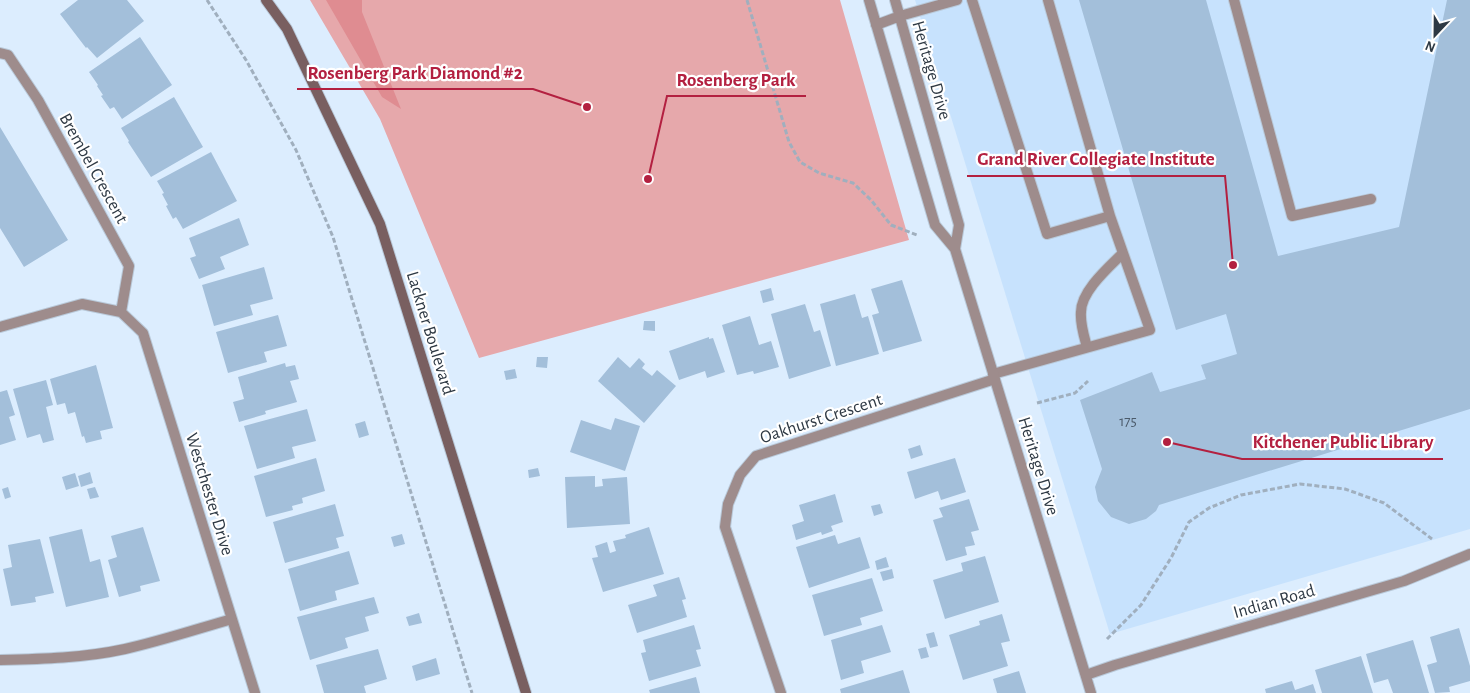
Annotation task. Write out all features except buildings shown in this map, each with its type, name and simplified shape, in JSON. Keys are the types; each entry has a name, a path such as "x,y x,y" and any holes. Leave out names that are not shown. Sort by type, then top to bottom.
{"main road":[{"name":"Lackner Boulevard","path":"266,0 288,29 380,224 526,693"}],"street":[{"name":"Heritage Drive","path":"869,0 935,225 955,249 1092,693"},
{"name":"Heritage Drive","path":"895,0 959,225 955,249"},
{"path":"900,16 957,0"},
{"path":"972,0 1047,234 1110,216"},
{"path":"1048,0 1110,216 1123,253 1094,283 1080,310 1087,347"},
{"path":"1234,0 1292,216 1371,199"},
{"name":"Heritage Drive","path":"876,25 900,16"},
{"name":"Brembel Crescent","path":"0,53 8,55 38,100 129,266 121,312"},
{"name":"Oakhurst Crescent","path":"782,693 725,527 728,504 740,475 756,456 1087,347 1150,330 1123,253"},
{"path":"0,327 82,304 121,312"},
{"name":"Westchester Drive","path":"121,312 143,333 255,693"},
{"name":"Indian Road","path":"1086,675 1404,581 1470,554"},
{"path":"0,660 82,656 125,649 232,618"}],"path":[{"path":"207,0 246,60 296,150 333,237 472,693"},
{"path":"747,0 789,142 800,162 819,173 853,183 872,200 890,225 917,235"},
{"path":"1037,403 1075,393 1088,381"},
{"path":"1107,639 1142,605 1171,558 1189,522 1210,508 1241,495 1300,484 1345,489 1384,503 1432,540"}],"shaded area":[{"path":"310,0 840,0 909,240 479,358 380,119"},
{"path":"326,0 362,0 362,12 401,109 382,97"},
{"path":"915,0 1470,0 1470,529 1110,634"}],"place":[{"name":"Rosenberg Park Diamond #2","path":"587,107"},
{"name":"Rosenberg Park","path":"648,179"},
{"name":"Grand River Collegiate Institute","path":"1233,265"},
{"name":"Kitchener Public Library","path":"1167,442"}]}
